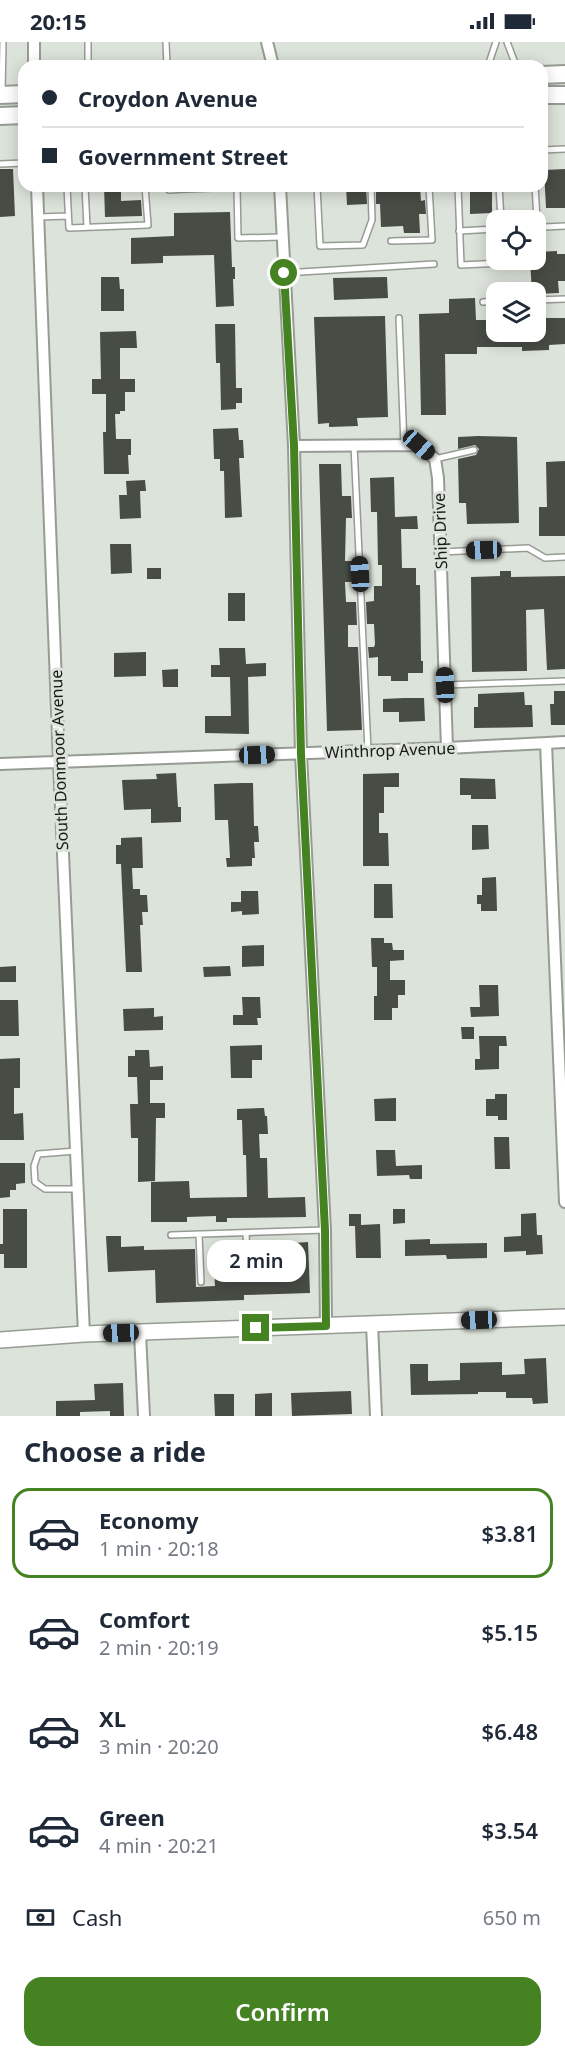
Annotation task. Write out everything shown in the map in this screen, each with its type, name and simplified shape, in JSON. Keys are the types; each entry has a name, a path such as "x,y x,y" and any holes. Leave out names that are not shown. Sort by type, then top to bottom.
{"main road":[{"path":"548,75 565,74"},
{"path":"1,95 18,94"},
{"path":"548,95 565,94"},
{"path":"0,116 18,115"},
{"path":"0,1340 84,1334 565,1317"}],"street":[{"path":"34,42 34,60"},
{"path":"267,42 272,60"},
{"name":"South Donmoor Avenue","path":"37,192 84,1334"},
{"path":"280,192 294,446 301,754 325,1230 326,1326"},
{"path":"294,446 419,445 435,459"},
{"name":"Ship Drive","path":"435,459 438,478 447,748"},
{"name":"Winthrop Avenue","path":"0,764 565,742"},
{"path":"546,743 565,1202"},
{"path":"372,1324 376,1416"},
{"path":"140,1333 144,1416"}],"lane":[{"path":"1,95 3,42"},
{"path":"88,42 88,60"},
{"path":"166,42 167,60"},
{"path":"490,60 496,42"},
{"path":"507,42 514,60"},
{"path":"548,150 565,149"},
{"path":"0,164 18,163"},
{"path":"67,192 69,228 148,225 145,192"},
{"path":"85,192 87,227"},
{"path":"237,192 238,238 282,237"},
{"path":"318,192 320,246 363,245 372,220 371,192"},
{"path":"391,241 432,240 429,192"},
{"path":"458,192 461,265 486,264"},
{"path":"499,192 500,210"},
{"path":"535,192 539,224 545,227 565,226"},
{"path":"38,217 68,216"},
{"path":"459,231 486,230"},
{"path":"284,273 434,264"},
{"path":"546,300 565,299"},
{"path":"399,318 404,445"},
{"path":"354,445 368,751"},
{"path":"435,459 474,450"},
{"path":"441,552 528,548 545,558 565,557"},
{"path":"445,685 565,681"},
{"path":"76,1151 38,1154 34,1166 34,1182 45,1189 77,1189"},
{"path":"171,1235 325,1230"},
{"path":"246,1233 248,1277"},
{"path":"199,1234 201,1282"}],"building":[{"path":"0,169 13,169 15,216 0,217"},
{"path":"565,169 565,208 546,208 548,170"},
{"path":"104,192 121,192 121,201 141,200 142,216 105,217"},
{"path":"346,192 366,192 367,204 347,205"},
{"path":"376,192 420,192 421,201 425,200 426,214 419,214 420,233 404,233 403,226 381,227 380,204 376,204"},
{"path":"470,192 492,192 492,210 486,210 486,213 470,214"},
{"path":"230,212 232,267 235,267 234,306 216,307 214,255 163,256 163,263 131,264 131,238 174,236 174,213"},
{"path":"557,251 557,254 565,254 565,281 558,281 559,293 546,294 546,282 531,282 531,270 546,270 546,252"},
{"path":"101,277 119,277 120,289 124,289 124,311 101,311"},
{"path":"387,277 388,298 334,300 333,278"},
{"path":"475,298 476,320 486,320 486,342 546,342 546,318 565,318 565,344 549,345 549,350 522,351 522,347 477,347 477,354 445,354 446,415 421,415 419,314 449,313 449,299"},
{"path":"385,316 388,417 357,418 358,426 329,427 329,423 318,424 314,317"},
{"path":"215,324 235,324 236,388 242,388 242,403 236,403 236,409 221,410 220,363 216,363"},
{"path":"136,331 137,348 120,348 120,379 135,379 135,392 125,392 125,411 115,414 116,439 131,439 131,455 128,455 129,474 104,474 103,432 106,432 106,394 92,394 92,379 101,379 100,332"},
{"path":"238,428 239,440 243,440 244,458 239,458 242,517 225,518 224,471 220,471 220,459 214,459 213,429"},
{"path":"458,437 517,437 519,523 467,524 466,503 459,503 458,459 476,455 479,449 475,445 458,449"},
{"path":"565,461 565,536 539,536 539,507 547,507 546,462"},
{"path":"319,464 341,464 342,496 351,496 352,518 346,518 345,561 354,561 355,582 345,582 346,602 356,602 357,625 348,625 348,647 358,647 362,730 327,731"},
{"path":"394,477 395,517 417,516 418,529 401,529 402,568 416,568 416,585 420,585 423,673 408,673 408,681 391,681 391,676 378,676 378,657 369,658 368,647 374,647 375,644 374,624 367,624 366,602 374,601 374,586 382,586 382,565 378,565 377,512 371,512 370,478"},
{"path":"145,480 146,491 140,491 141,518 120,519 119,495 127,495 126,481"},
{"path":"110,544 131,544 132,573 111,574"},
{"path":"147,568 161,568 161,579 147,579"},
{"path":"500,571 511,571 511,577 565,576 565,669 547,670 544,609 526,610 527,671 472,672 471,577 500,576"},
{"path":"228,593 245,593 245,621 228,621"},
{"path":"219,648 245,648 246,664 266,663 266,676 248,677 249,734 205,733 205,716 231,716 230,677 211,677 211,665 220,665"},
{"path":"146,652 146,676 114,677 114,653"},
{"path":"178,669 178,687 163,687 162,670"},
{"path":"554,691 565,691 565,725 551,725 550,704 554,704"},
{"path":"524,692 525,705 532,705 533,727 474,728 474,707 478,707 478,694"},
{"path":"424,698 425,721 399,722 399,712 383,712 383,699"},
{"path":"176,773 181,822 151,823 151,809 124,810 122,780 157,779 156,774"},
{"path":"399,773 399,787 384,787 384,813 379,813 379,833 388,833 389,866 363,866 363,774"},
{"path":"460,778 495,779 496,799 471,799 471,795 460,795"},
{"path":"253,783 254,826 258,826 259,842 254,842 255,858 252,858 252,866 227,867 226,858 230,858 228,820 215,820 214,784"},
{"path":"472,825 488,825 489,849 472,850"},
{"path":"142,837 143,868 132,868 133,889 140,889 140,895 147,895 148,912 142,912 143,925 140,925 142,972 126,972 121,864 116,864 116,845 121,845 121,838"},
{"path":"496,877 497,911 481,911 481,904 477,904 477,895 482,895 482,878"},
{"path":"374,884 392,884 393,918 374,918"},
{"path":"241,891 258,891 259,914 242,915 242,911 231,912 231,902 241,902"},
{"path":"371,938 384,938 384,943 392,943 393,950 404,950 404,960 390,961 390,980 405,980 405,995 398,995 398,1008 392,1008 392,1020 374,1020 377,967 372,967"},
{"path":"264,945 264,966 242,967 242,946"},
{"path":"16,966 16,982 0,982 0,967"},
{"path":"230,966 231,976 204,977 203,967"},
{"path":"479,985 498,985 499,1016 471,1017 470,1007 480,1007"},
{"path":"242,997 260,997 261,1018 257,1018 258,1025 233,1025 233,1015 243,1015"},
{"path":"0,1000 18,1000 19,1036 0,1036"},
{"path":"154,1008 154,1017 163,1016 163,1030 124,1031 123,1009"},
{"path":"461,1027 474,1027 474,1039 462,1039"},
{"path":"479,1036 506,1036 507,1046 499,1046 499,1069 475,1070 475,1059 480,1059"},
{"path":"262,1045 262,1060 252,1060 252,1078 231,1078 230,1046"},
{"path":"135,1050 149,1050 150,1067 163,1066 163,1080 150,1080 150,1103 165,1103 165,1118 156,1118 155,1181 138,1182 138,1138 131,1138 130,1104 138,1104 137,1077 128,1077 128,1056 135,1056"},
{"path":"20,1058 20,1088 14,1088 14,1114 23,1113 24,1140 0,1140 0,1059"},
{"path":"495,1094 507,1094 507,1120 498,1120 498,1116 486,1116 486,1099 495,1099"},
{"path":"396,1098 396,1121 375,1121 374,1099"},
{"path":"264,1108 268,1134 259,1134 260,1158 267,1158 268,1198 305,1197 306,1217 227,1218 227,1222 216,1222 216,1216 187,1217 187,1222 151,1222 151,1182 189,1181 190,1198 247,1197 246,1155 243,1155 242,1120 237,1120 237,1109"},
{"path":"494,1137 509,1137 510,1169 495,1169"},
{"path":"376,1150 395,1150 396,1166 422,1165 422,1179 410,1179 409,1175 377,1176"},
{"path":"0,1163 25,1163 25,1183 16,1184 16,1190 10,1190 10,1197 0,1198"},
{"path":"3,1209 27,1209 27,1268 4,1268 4,1254 0,1254 0,1244 3,1244"},
{"path":"393,1209 405,1209 405,1223 393,1224"},
{"path":"536,1213 537,1235 542,1235 543,1254 526,1255 526,1251 504,1252 504,1237 521,1236 521,1214"},
{"path":"349,1214 361,1214 361,1225 380,1224 381,1258 356,1258 355,1226 349,1226"},
{"path":"106,1236 121,1236 121,1247 144,1246 144,1250 195,1249 196,1287 215,1286 213,1251 238,1251 239,1277 249,1282 253,1277 258,1276 257,1244 276,1243 276,1250 294,1250 294,1243 308,1242 310,1293 244,1295 244,1300 156,1303 155,1270 108,1272"},
{"path":"430,1239 430,1244 487,1243 487,1258 447,1259 446,1255 405,1256 405,1240"},
{"path":"546,1358 548,1403 533,1404 532,1398 506,1398 506,1392 411,1395 410,1364 428,1364 428,1381 460,1380 460,1363 502,1362 502,1375 525,1374 524,1359"},
{"path":"123,1383 124,1416 110,1416 110,1411 80,1412 80,1416 56,1416 56,1401 95,1400 94,1384"},
{"path":"351,1391 352,1414 292,1416 291,1393"},
{"path":"272,1393 272,1416 255,1416 255,1394"},
{"path":"214,1394 234,1394 234,1416 215,1416"}],"route":[{"path":"256,1328 326,1326 325,1230 301,754 294,446 284,273"}]}
